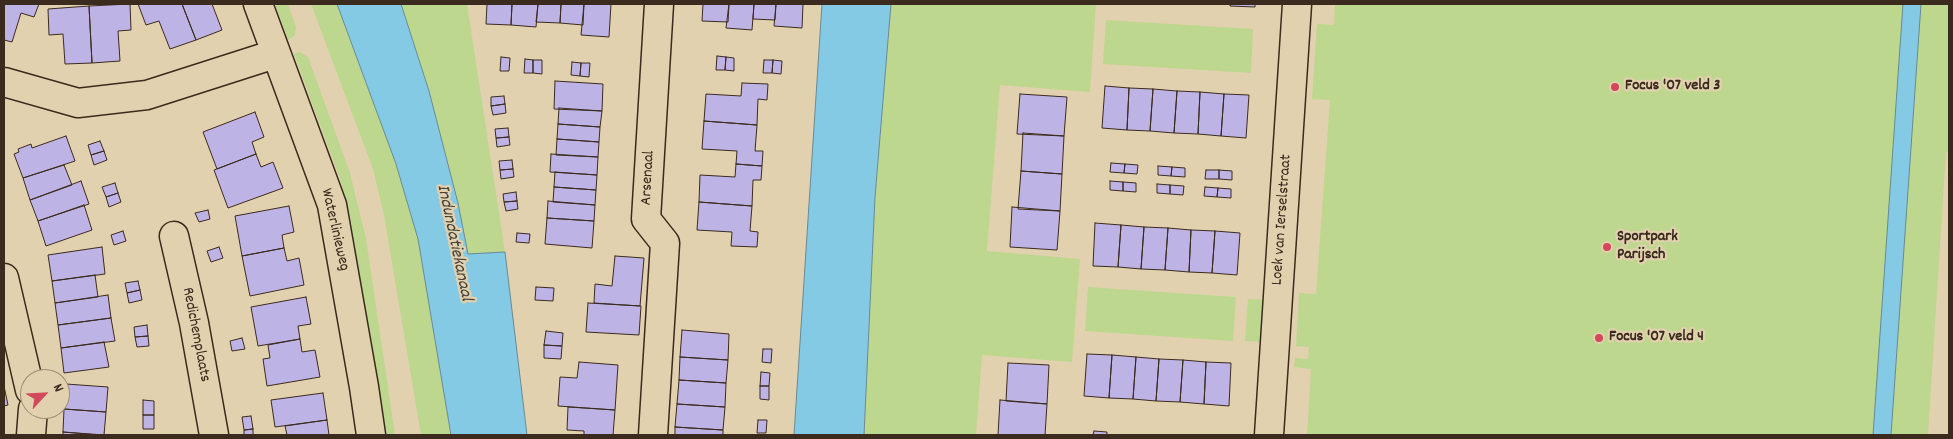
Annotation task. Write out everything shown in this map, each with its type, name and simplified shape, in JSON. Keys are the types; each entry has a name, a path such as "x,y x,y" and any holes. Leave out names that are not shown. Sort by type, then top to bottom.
{"street":[{"name":"Waterlinieweg","path":"258,4 332,205 371,435"},
{"name":"Arsenaal","path":"653,435 665,243 646,220 659,4"},
{"name":"Loek van Ierselstraat","path":"1269,435 1297,4"},
{"path":"4,82 78,103 147,96 276,54"},
{"name":"Redichemplaats","path":"174,236 194,323 214,435"},
{"path":"4,278 25,369"},
{"path":"31,435 32,419"}],"green space":[{"path":"275,4 288,4 296,27 295,35 288,40"},
{"path":"311,4 337,4 396,164 418,239 451,435 421,435 384,215 373,169"},
{"path":"401,4 467,4 505,252 468,254 458,203 429,91"},
{"path":"891,4 1096,4 1090,92 1000,85 987,251 1080,259 1072,362 982,355 976,435 864,435 875,197"},
{"name":"Sportpark Parijsch","path":"1335,4 1949,4 1949,152 1946,152 1928,435 1307,435 1311,369 1294,367 1295,358 1308,359 1309,347 1296,346 1299,293 1316,294 1330,100 1312,99 1317,24 1334,25"},
{"path":"1106,20 1253,29 1251,73 1103,64"},
{"path":"299,52 308,57 350,173 366,238 395,435 386,435 350,218 340,179 294,54"},
{"path":"1088,287 1236,297 1233,341 1085,331"},
{"path":"1248,299 1266,300 1263,342 1245,341"}],"water":[{"name":"Indundatiekanaal","path":"337,4 401,4 429,91 458,203 468,254 505,252 527,435 451,435 418,239 396,164"},
{"path":"822,4 891,4 875,197 864,435 794,435"},
{"path":"1903,4 1921,4 1891,435 1873,435"}],"building":[{"path":"4,4 39,4 34,17 21,13 12,42 4,40"},
{"path":"130,4 131,30 118,31 120,61 92,63 89,6"},
{"path":"138,4 182,4 196,40 170,49 159,21 146,25"},
{"path":"182,4 212,4 222,30 196,40"},
{"path":"487,4 512,4 511,25 486,24"},
{"path":"512,4 538,4 536,27 511,25"},
{"path":"538,4 561,4 560,23 536,22"},
{"path":"561,4 584,4 583,25 560,23"},
{"path":"584,4 611,4 609,37 581,35"},
{"path":"703,4 729,4 728,22 702,21"},
{"path":"729,4 754,4 752,30 726,28"},
{"path":"754,4 776,4 775,20 753,19"},
{"path":"776,4 803,4 802,28 774,26"},
{"path":"1230,4 1255,4 1255,7 1230,6"},
{"path":"89,6 92,63 65,64 63,34 49,35 48,9"},
{"path":"717,56 726,57 725,70 716,70"},
{"path":"501,57 510,58 509,71 500,71"},
{"path":"726,57 734,58 734,71 725,70"},
{"path":"525,59 533,60 533,73 524,73"},
{"path":"533,60 542,60 542,74 533,73"},
{"path":"764,60 773,60 772,73 763,73"},
{"path":"773,60 782,61 781,74 772,73"},
{"path":"572,62 581,63 580,76 571,75"},
{"path":"581,63 590,63 589,77 580,76"},
{"path":"555,81 603,84 602,111 554,109"},
{"path":"742,83 768,84 767,100 758,99 757,125 704,121 706,94 741,96"},
{"path":"1105,86 1129,88 1127,130 1102,128"},
{"path":"1129,88 1153,89 1150,131 1127,130"},
{"path":"1153,89 1177,91 1174,133 1150,131"},
{"path":"1177,91 1200,92 1198,134 1174,133"},
{"path":"1200,92 1224,94 1221,136 1198,134"},
{"path":"1020,94 1067,97 1064,136 1017,134"},
{"path":"1224,94 1249,95 1246,138 1221,136"},
{"path":"504,96 505,104 491,106 491,97"},
{"path":"505,104 506,113 493,115 491,106"},
{"path":"559,108 602,111 600,127 558,124"},
{"path":"255,112 264,137 252,142 256,154 217,169 203,132"},
{"path":"704,121 757,125 755,151 763,151 762,166 736,164 737,151 702,149"},
{"path":"558,124 600,127 599,142 557,139"},
{"path":"508,128 509,137 496,138 495,129"},
{"path":"1023,133 1064,136 1062,174 1021,171"},
{"path":"66,136 75,161 23,178 14,154 19,152 18,149 31,144 32,148"},
{"path":"509,137 510,145 497,147 496,138"},
{"path":"557,139 599,142 598,157 556,155"},
{"path":"100,141 104,151 91,155 88,145"},
{"path":"104,151 107,160 94,165 91,155"},
{"path":"256,154 261,167 273,162 283,188 228,208 214,170"},
{"path":"551,154 598,157 597,175 550,172"},
{"path":"512,160 513,169 500,170 499,161"},
{"path":"1111,163 1125,164 1124,173 1110,172"},
{"path":"736,164 762,166 761,180 753,180 752,206 699,202 700,175 735,177"},
{"path":"1125,164 1138,165 1137,174 1124,173"},
{"path":"64,165 72,185 30,200 23,178"},
{"path":"1158,166 1172,167 1171,176 1158,175"},
{"path":"1172,167 1185,168 1185,177 1171,176"},
{"path":"513,169 514,177 501,179 500,170"},
{"path":"1206,170 1219,170 1219,179 1205,179"},
{"path":"1219,170 1232,171 1232,180 1219,179"},
{"path":"1021,171 1062,174 1060,211 1018,209"},
{"path":"555,172 597,175 596,190 554,187"},
{"path":"81,181 89,204 38,221 30,200"},
{"path":"1110,181 1123,182 1123,191 1110,190"},
{"path":"1123,182 1136,183 1136,192 1123,191"},
{"path":"115,183 118,193 106,197 102,187"},
{"path":"1157,184 1170,185 1170,194 1157,193"},
{"path":"1170,185 1184,186 1183,195 1170,194"},
{"path":"554,187 596,190 595,205 553,202"},
{"path":"1205,187 1218,188 1217,197 1204,196"},
{"path":"1218,188 1231,189 1231,198 1217,197"},
{"path":"516,192 517,201 504,202 503,194"},
{"path":"118,193 121,202 109,207 106,197"},
{"path":"517,201 518,209 506,211 504,202"},
{"path":"548,201 595,205 594,221 547,218"},
{"path":"699,202 752,206 750,231 758,232 757,247 731,246 732,232 697,230"},
{"path":"84,205 92,230 46,246 38,221"},
{"path":"289,206 294,232 282,235 284,248 242,256 235,216"},
{"path":"1012,207 1060,211 1057,250 1010,247"},
{"path":"208,210 210,219 199,222 195,213"},
{"path":"547,218 594,221 592,248 545,244"},
{"path":"1095,223 1121,225 1118,267 1093,266"},
{"path":"1121,225 1144,227 1141,269 1118,267"},
{"path":"1144,227 1168,228 1165,270 1141,269"},
{"path":"1168,228 1191,230 1189,272 1165,270"},
{"path":"1191,230 1215,231 1212,273 1189,272"},
{"path":"123,231 126,241 114,245 111,235"},
{"path":"1215,231 1240,233 1237,275 1212,273"},
{"path":"517,233 530,234 529,243 516,242"},
{"path":"102,247 105,274 52,281 48,255"},
{"path":"219,247 223,258 211,262 207,251"},
{"path":"284,248 287,261 299,258 304,285 250,296 242,256"},
{"path":"615,256 644,258 640,306 594,303 595,284 612,286"},
{"path":"95,275 98,297 55,303 52,281"},
{"path":"138,281 140,290 127,293 125,283"},
{"path":"536,287 554,288 553,301 535,300"},
{"path":"140,290 142,300 129,303 127,293"},
{"path":"108,295 111,318 58,325 55,303"},
{"path":"306,297 311,324 298,326 300,339 258,346 251,307"},
{"path":"588,303 641,306 639,335 586,332"},
{"path":"111,318 115,341 61,348 58,325"},
{"path":"147,325 148,336 135,337 134,327"},
{"path":"682,330 729,334 728,360 680,357"},
{"path":"546,331 563,333 562,346 544,345"},
{"path":"148,336 149,346 137,347 135,337"},
{"path":"242,338 245,349 232,351 230,341"},
{"path":"300,339 302,352 315,350 320,377 267,386 263,359 270,358 268,345"},
{"path":"104,342 109,367 70,372 70,369 64,369 61,348"},
{"path":"544,345 562,346 561,359 544,358"},
{"path":"763,349 772,349 771,363 762,362"},
{"path":"1087,354 1112,355 1109,398 1084,396"},
{"path":"1112,355 1136,357 1133,399 1109,398"},
{"path":"680,357 728,360 726,383 679,380"},
{"path":"1136,357 1159,359 1156,401 1133,399"},
{"path":"1159,359 1183,360 1180,402 1156,401"},
{"path":"1183,360 1206,362 1204,404 1180,402"},
{"path":"579,362 618,365 615,410 558,406 560,377 577,378"},
{"path":"1206,362 1231,363 1229,406 1204,404"},
{"path":"1008,363 1049,365 1047,404 1006,401"},
{"path":"761,372 770,373 769,386 760,386"},
{"path":"679,380 726,383 725,407 677,404"},
{"path":"70,384 108,387 106,412 70,409"},
{"path":"4,386 8,405 4,406"},
{"path":"760,386 769,386 769,400 760,399"},
{"path":"323,393 327,420 275,427 271,400"},
{"path":"143,400 154,401 154,415 143,415"},
{"path":"1000,400 1047,404 1045,435 998,435"},
{"path":"677,404 725,407 723,430 675,427"},
{"path":"568,407 615,410 613,435 584,435 584,431 567,430"},
{"path":"70,409 106,412 104,435 63,432 64,419 70,419"},
{"path":"143,415 154,415 154,429 143,429"},
{"path":"251,416 253,429 244,430 242,417"},
{"path":"327,420 329,435 287,435 285,426"},
{"path":"758,420 767,420 766,433 757,433"},
{"path":"675,427 723,430 723,435 675,435"},
{"path":"253,429 253,435 244,435 244,430"},
{"path":"1094,431 1107,432 1107,435 1093,435"},
{"path":"63,432 98,435 63,435"}],"place":[{"name":"Focus '07 veld 3","path":"1615,87"},
{"name":"Sportpark Parijsch","path":"1607,247"},
{"name":"Focus '07 veld 4","path":"1599,338"}]}
